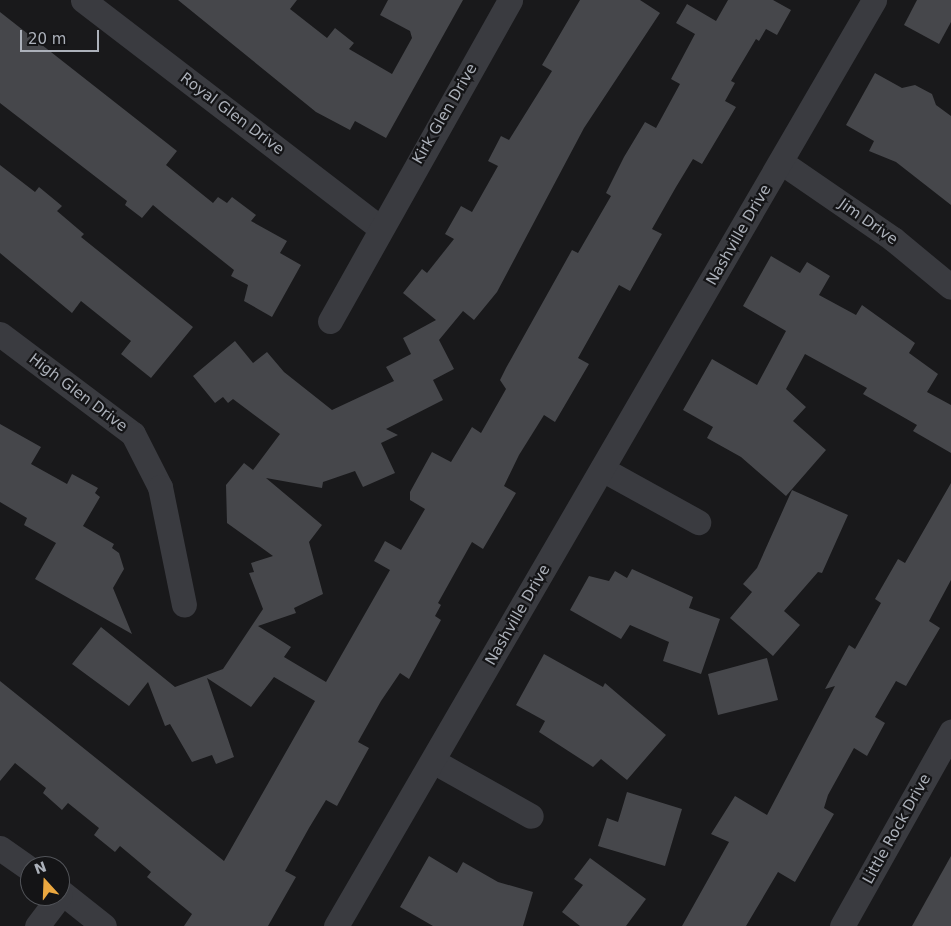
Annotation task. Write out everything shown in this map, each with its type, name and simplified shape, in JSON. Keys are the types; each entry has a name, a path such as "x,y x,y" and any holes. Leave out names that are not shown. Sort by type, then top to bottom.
{"street":[{"name":"Royal Glen Drive","path":"83,0 380,228"},
{"name":"Kirk Glen Drive","path":"330,321 380,228 510,0"},
{"name":"Nashville Drive","path":"336,926 874,0"},
{"name":"Jim Drive","path":"781,162 892,239 951,287"},
{"name":"High Glen Drive","path":"0,334 133,434 160,487 184,605"},
{"path":"602,469 698,522"},
{"name":"Little Rock Drive","path":"842,926 951,732"},
{"path":"433,761 531,816"},
{"path":"0,848 20,863"},
{"path":"70,901 104,926"},
{"path":"37,926 51,906"}],"building":[{"path":"178,0 297,0 290,9 327,38 335,28 354,43 349,49 392,74 412,38 410,31 380,15 388,0 463,0 386,138 355,121 350,130 316,112"},
{"path":"580,0 640,0 660,13 584,128 497,292 474,320 463,311 439,340 454,369 433,380 443,400 386,429 398,435 381,443 395,473 363,487 355,471 323,482 322,488 266,478 322,525 309,542 323,594 294,608 296,613 258,626 291,647 284,657 326,682 390,570 374,561 385,541 401,550 425,509 410,500 410,492 432,452 451,462 472,427 481,433 506,389 500,380 506,368 572,250 578,253 611,196 606,193 624,157 645,122 656,128 680,84 671,79 695,34 676,23 687,4 716,21 728,0 773,0 791,10 777,35 766,29 759,41 756,39 731,81 735,83 725,101 736,107 702,164 693,159 676,187 652,229 662,234 630,291 619,285 578,358 589,364 555,422 544,415 519,455 504,486 516,493 483,549 472,542 438,603 441,605 435,616 441,620 409,679 400,673 381,701 358,742 369,748 337,806 326,800 285,871 296,877 268,926 184,926 192,914 147,877 151,872 120,846 115,852 94,835 99,828 68,803 62,810 43,793 46,788 15,763 0,781 0,681 224,861 315,701 274,677 251,707 207,678 234,757 216,764 212,755 192,762 170,724 165,726 148,682 129,706 72,664 101,627 175,687 223,669 263,609 249,573 254,572 251,563 273,556 227,523 226,485 244,463 253,470 280,434 233,399 228,403 223,397 215,403 193,376 235,341 253,363 267,352 284,372 332,410 394,381 386,367 411,354 403,338 436,320 403,293 422,269 427,273 454,239 445,234 461,206 472,212 498,166 488,161 501,136 509,140 552,71 542,65"},
{"path":"917,0 951,0 951,22 939,44 904,25"},
{"path":"0,12 177,151 166,165 213,203 218,197 227,203 232,197 256,215 251,221 287,241 280,253 301,265 272,317 244,301 248,285 231,276 234,270 153,205 142,218 125,205 127,201 0,103"},
{"path":"875,73 902,88 915,85 932,94 936,105 951,116 951,205 896,162 869,151 874,141 846,125"},
{"path":"0,165 35,192 39,187 62,206 57,211 84,234 81,237 193,327 151,378 121,354 131,341 81,301 72,313 0,253"},
{"path":"771,256 800,273 807,262 830,276 819,295 856,315 862,305 915,343 909,353 938,374 927,392 951,405 951,453 913,431 917,425 863,394 867,388 805,354 786,389 806,407 793,421 826,450 786,496 741,457 707,438 713,427 683,410 712,359 757,385 786,331 743,306"},
{"path":"0,424 41,447 31,464 67,484 72,474 98,488 95,493 100,497 83,526 114,544 112,548 119,553 124,569 113,588 132,634 35,579 56,543 24,525 27,518 0,502"},
{"path":"951,483 951,580 929,621 940,628 906,686 896,681 875,717 885,723 867,756 854,748 828,795 824,808 834,814 795,882 778,872 746,926 682,926 729,842 711,834 735,796 767,815 835,686 825,689 849,645 855,649 881,603 875,599 898,559 905,563"},
{"path":"792,490 848,515 822,573 818,572 784,611 800,625 773,656 730,618 752,592 743,584 757,568"},
{"path":"632,569 693,597 689,608 720,619 701,674 663,661 669,642 630,625 621,639 570,610 589,576 609,581 615,571 627,578"},
{"path":"544,654 603,687 605,683 666,735 627,780 601,759 593,767 539,732 545,721 516,705"},
{"path":"767,658 778,700 718,715 708,674"},
{"path":"627,792 682,809 665,866 598,846 607,818 618,822"},
{"path":"429,856 457,873 463,862 498,882 533,892 523,926 433,926 400,907"},
{"path":"951,856 951,926 912,926 927,899"},
{"path":"590,858 646,899 626,926 580,926 562,912 583,885 574,879"}]}
